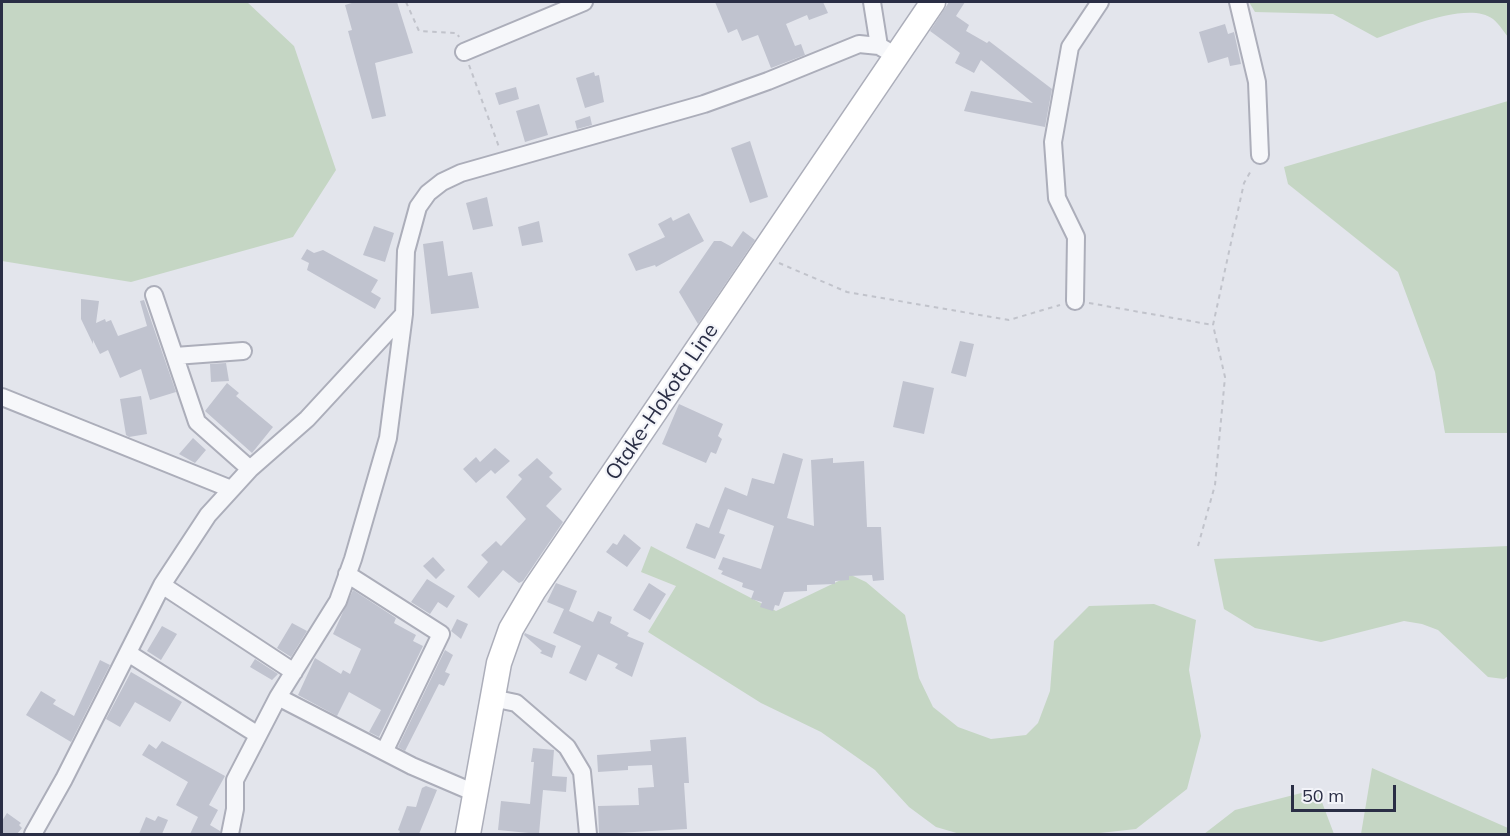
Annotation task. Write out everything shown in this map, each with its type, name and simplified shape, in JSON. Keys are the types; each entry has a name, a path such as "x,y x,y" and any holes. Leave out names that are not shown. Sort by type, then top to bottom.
{"main road":[{"name":"Otake-Hokota Line","path":"468,834 499,663 511,629 534,590 761,256 888,51 933,2"}],"street":[{"path":"464,52 584,2"},
{"path":"872,2 888,51"},
{"path":"1075,301 1076,237 1057,198 1053,142 1070,47 1100,2"},
{"path":"1238,2 1257,82 1260,155"},
{"path":"230,834 235,809 235,780 278,697 338,601 347,574 388,438 404,314 406,251 418,207 428,193 442,182 503,160 704,104 859,44 888,51"},
{"path":"154,295 197,422 250,469"},
{"path":"33,834 64,779 162,585 208,515 250,469 307,419 404,314"},
{"path":"175,356 243,351"},
{"path":"2,397 231,489"},
{"path":"347,574 441,634 385,750"},
{"path":"162,585 294,672"},
{"path":"128,653 258,735"},
{"path":"278,697 385,750 412,766 475,793"},
{"path":"492,698 516,703 540,721 567,747 582,772 588,834"}],"path":[{"path":"406,2 418,31 457,33 503,160"},
{"path":"1198,546 1215,485 1225,377 1214,325 1244,183 1260,155"},
{"path":"761,256 847,292 1009,320 1075,301 1214,325"}],"green space":[{"path":"2,2 247,2 294,46 336,170 293,237 131,282 2,261"},
{"path":"1249,2 1508,2 1508,37 1493,19 1482,14 1452,14 1377,38 1333,14 1255,12"},
{"path":"1508,101 1508,433 1445,433 1435,372 1398,272 1288,184 1284,167"},
{"path":"651,546 776,611 851,575 866,582 905,615 919,678 933,707 958,727 991,739 1026,735 1038,723 1050,691 1054,641 1089,606 1154,604 1196,620 1189,670 1201,736 1187,789 1136,829 1091,834 960,834 936,827 909,807 875,770 821,732 761,703 648,632 676,586 641,572"},
{"path":"1508,546 1508,676 1504,679 1488,677 1438,630 1422,624 1404,621 1321,642 1255,628 1224,609 1214,559"},
{"path":"1372,768 1508,828 1508,834 1361,834"},
{"path":"1317,789 1334,834 1204,834 1235,810"}],"building":[{"path":"355,2 397,2 413,53 375,63 386,116 372,119 348,31 352,30 345,5"},
{"path":"715,2 823,2 828,13 809,20 807,15 786,24 795,46 801,44 805,55 771,68 758,35 742,41 737,29 728,33"},
{"path":"949,2 965,2 956,16 969,25 966,31 987,43 989,41 1052,89 1045,127 964,111 971,91 1033,103 981,60 974,73 955,63 960,53 930,31"},
{"path":"1225,24 1228,34 1234,32 1241,64 1230,66 1228,57 1208,63 1199,32"},
{"path":"594,72 595,76 599,75 604,102 585,108 576,78"},
{"path":"516,87 519,99 499,105 495,93"},
{"path":"539,104 548,135 525,142 516,111"},
{"path":"590,116 592,125 577,129 575,121"},
{"path":"750,141 768,197 750,203 731,148"},
{"path":"487,197 493,226 473,230 466,203"},
{"path":"689,213 704,241 656,267 655,265 636,271 628,254 665,237 658,224 671,217 673,221"},
{"path":"539,221 543,242 522,246 518,227"},
{"path":"374,226 394,233 385,262 363,255"},
{"path":"743,231 755,240 698,324 679,292 714,241 721,241 732,247"},
{"path":"443,241 448,276 472,272 479,308 431,314 423,244"},
{"path":"307,249 314,253 323,250 378,280 371,292 381,298 375,309 307,270 309,263 301,259"},
{"path":"81,299 99,301 96,323 105,319 106,322 111,320 118,336 147,326 140,301 144,300 176,392 150,400 141,369 120,378 108,350 100,354 93,340 93,344 81,319"},
{"path":"960,341 974,344 966,377 951,373"},
{"path":"226,363 229,381 211,382 210,364"},
{"path":"903,381 934,388 924,434 893,427"},
{"path":"227,383 239,393 236,396 273,427 252,453 205,411"},
{"path":"141,396 147,434 129,437 126,435 120,399"},
{"path":"679,404 723,424 718,436 722,439 716,454 711,452 706,463 662,444"},
{"path":"193,438 206,450 195,463 179,454"},
{"path":"495,448 510,461 495,474 491,470 476,483 463,469 476,457 480,462"},
{"path":"783,453 803,459 787,518 814,526 811,460 833,458 833,463 864,461 867,527 881,527 884,580 873,581 872,575 849,576 849,580 835,581 835,584 807,585 807,591 784,592 779,606 775,605 773,611 760,607 762,602 751,599 754,591 742,587 743,583 721,574 723,571 718,569 723,557 761,569 774,526 728,509 719,533 725,535 715,559 686,548 696,523 709,528 725,487 747,496 752,478 774,484"},
{"path":"537,458 553,473 549,477 562,489 546,506 563,522 523,581 519,583 503,570 479,598 467,587 488,562 481,555 496,541 501,546 526,519 506,497 522,479 518,475"},
{"path":"624,534 641,548 627,567 606,552 613,543 617,545"},
{"path":"433,557 445,570 436,579 423,566"},
{"path":"427,579 455,596 447,608 438,602 430,614 411,602"},
{"path":"556,583 577,591 569,611 593,622 598,611 612,617 610,623 629,633 627,636 644,643 632,677 615,668 618,664 598,654 586,681 569,673 581,646 553,633 564,609 547,602"},
{"path":"649,583 666,594 650,620 633,610"},
{"path":"353,590 396,618 394,623 416,635 413,641 423,646 379,737 369,732 381,710 349,692 337,716 298,695 315,658 341,674 343,670 350,674 361,649 333,634"},
{"path":"457,619 468,624 461,639 451,631"},
{"path":"292,623 307,631 291,657 277,648"},
{"path":"162,626 177,634 161,660 147,651"},
{"path":"525,633 556,646 552,658 540,653 542,651 524,635"},
{"path":"445,650 453,655 445,672 450,674 444,686 439,684 405,751 398,747"},
{"path":"255,659 278,674 272,680 250,667"},
{"path":"100,660 110,665 71,742 26,715 41,691 56,700 53,704 74,716"},
{"path":"131,672 182,702 170,722 135,702 120,727 106,719"},
{"path":"686,737 689,783 684,783 687,829 599,834 598,806 639,805 638,788 654,787 652,765 628,766 628,770 598,772 597,755 651,751 650,740"},
{"path":"162,741 225,776 209,805 218,810 210,825 220,831 220,834 190,834 198,817 176,805 188,782 142,755 149,744 156,749"},
{"path":"533,748 554,750 552,776 567,777 566,792 543,790 539,834 498,830 501,801 530,804"},
{"path":"426,786 437,790 419,834 399,834 398,830 407,806 416,807 422,788"},
{"path":"7,813 21,823 19,825 22,828 17,834 2,834 2,821"},
{"path":"158,816 168,820 162,834 139,834 146,817 155,821"}]}
